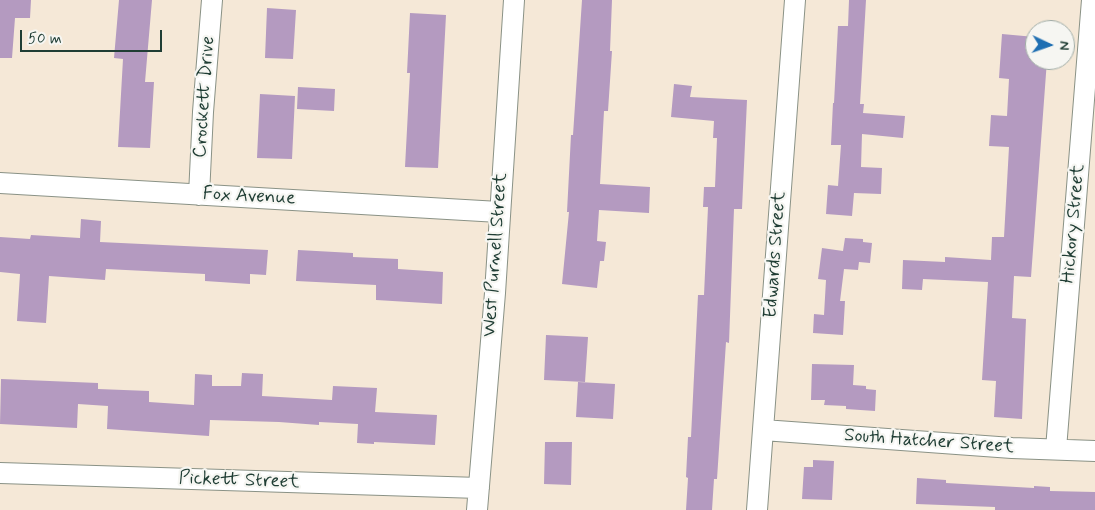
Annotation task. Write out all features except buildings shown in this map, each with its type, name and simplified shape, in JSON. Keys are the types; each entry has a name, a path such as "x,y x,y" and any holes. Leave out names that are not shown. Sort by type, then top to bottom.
{"street":[{"name":"Crockett Drive","path":"199,194 212,0"},
{"name":"West Purnell Street","path":"477,510 495,293 514,0"},
{"name":"Edwards Street","path":"757,510 794,0"},
{"name":"Hickory Street","path":"1056,449 1092,0"},
{"name":"Fox Avenue","path":"0,183 499,212"},
{"name":"South Hatcher Street","path":"763,430 1012,448 1095,451"},
{"name":"Pickett Street","path":"0,472 479,488"}]}
